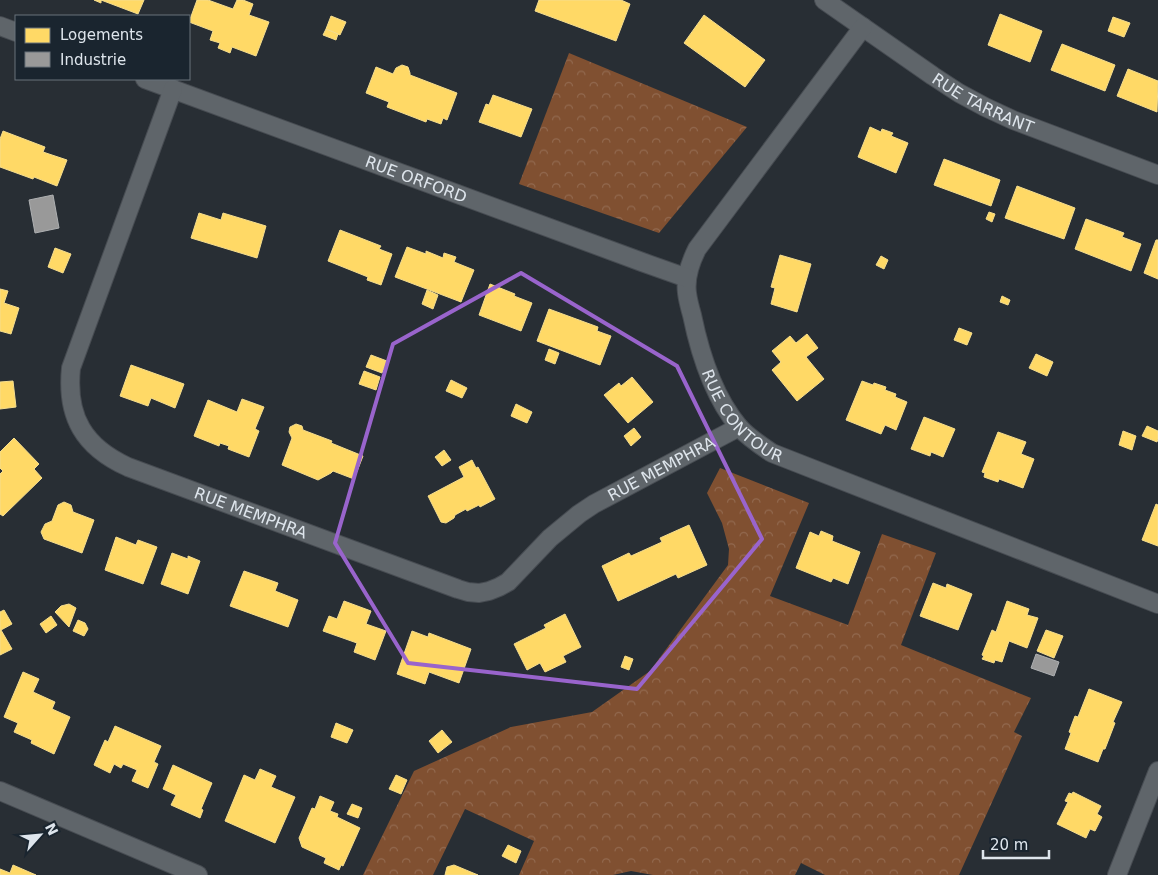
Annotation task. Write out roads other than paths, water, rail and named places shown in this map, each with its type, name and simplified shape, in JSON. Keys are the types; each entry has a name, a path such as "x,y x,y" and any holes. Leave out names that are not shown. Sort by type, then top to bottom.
{"street":[{"name":"RUE TARRANT","path":"824,0 933,76 986,107 1013,120 1158,174"},
{"path":"0,26 15,32"},
{"name":"RUE CONTOUR","path":"863,27 698,249 689,268 687,292 696,335 702,356 719,396 739,427 748,436 772,452 1158,604"},
{"name":"RUE ORFORD","path":"148,80 687,278"},
{"name":"RUE MEMPHRA","path":"172,89 71,368 69,386 71,404 77,420 86,436 112,460 458,589 468,592 479,592 489,591 508,582 550,538 594,504 739,427"},
{"path":"1117,875 1158,771"},
{"path":"0,791 198,875"}]}
